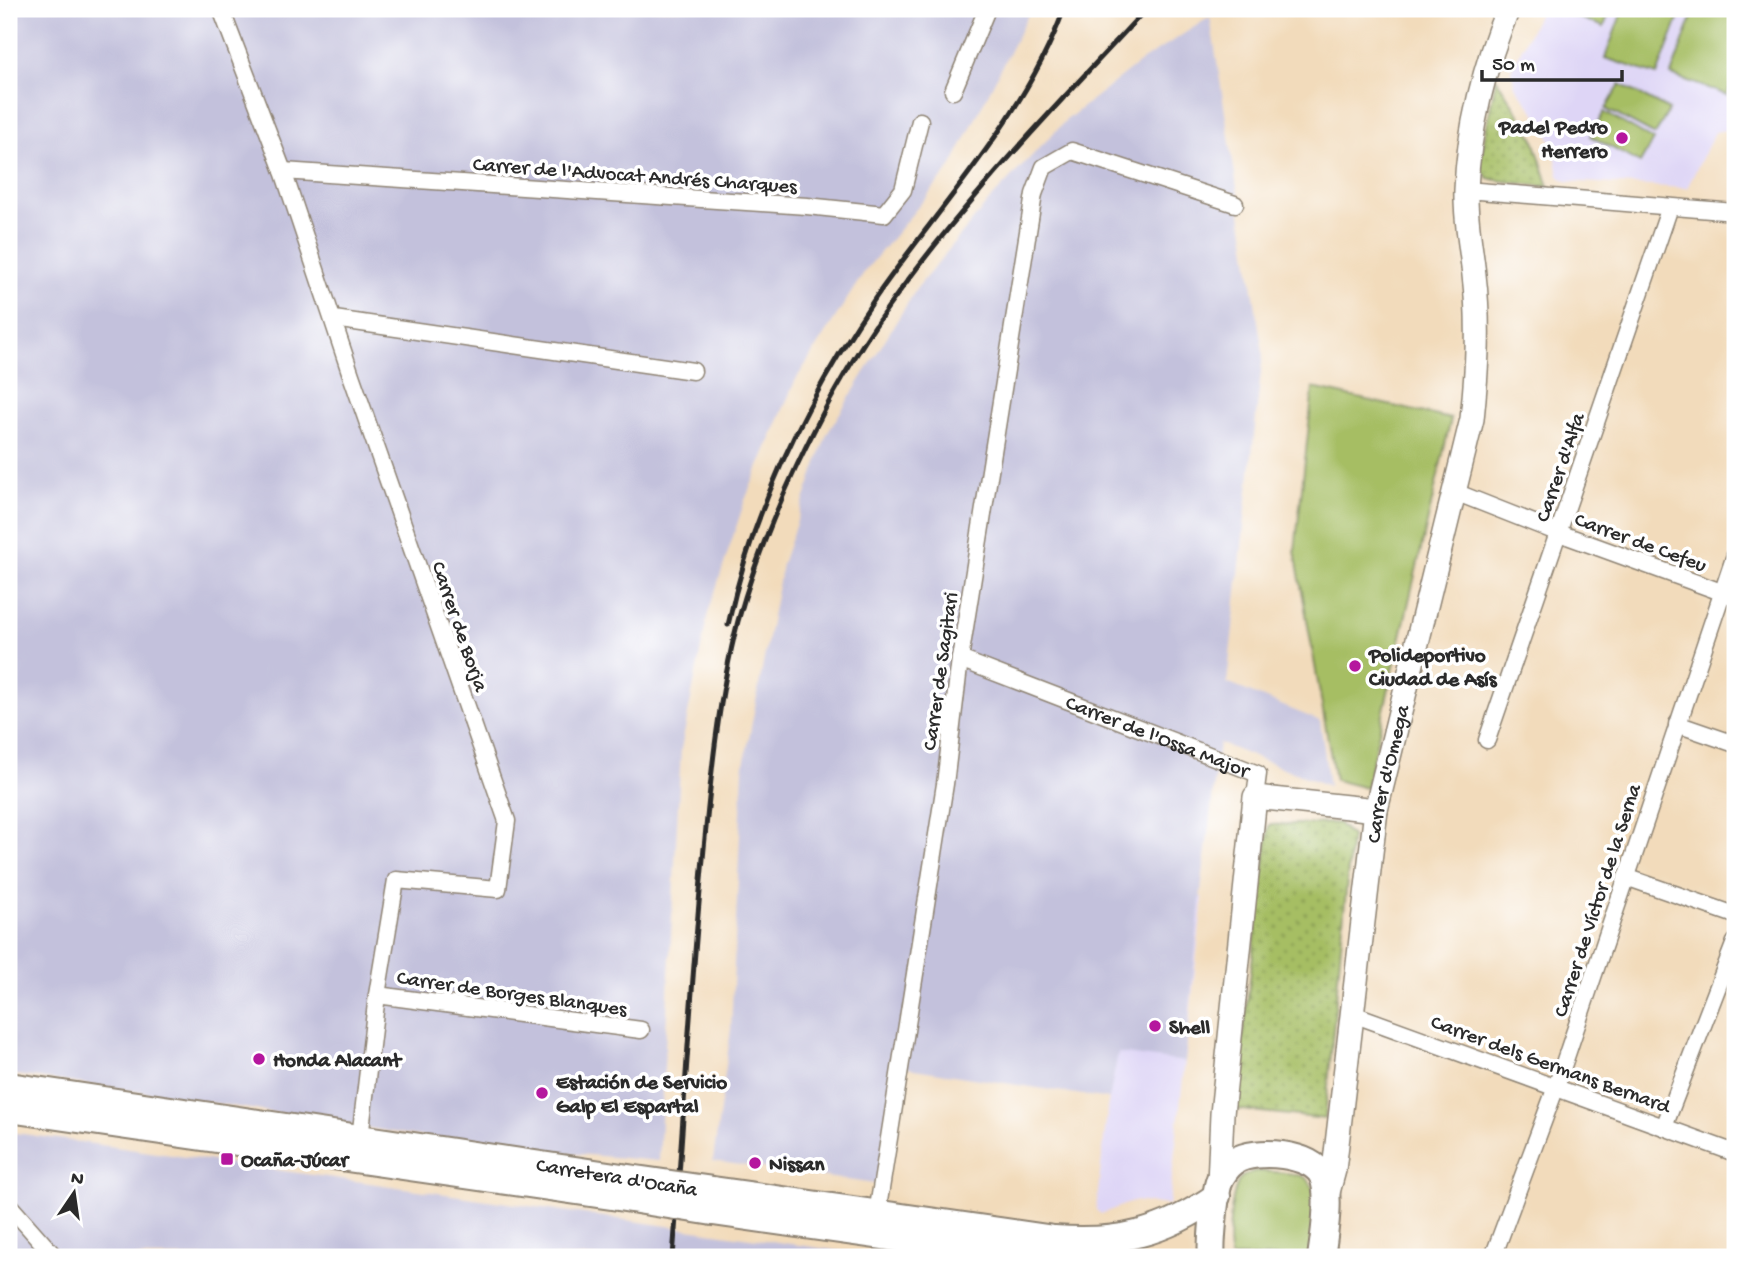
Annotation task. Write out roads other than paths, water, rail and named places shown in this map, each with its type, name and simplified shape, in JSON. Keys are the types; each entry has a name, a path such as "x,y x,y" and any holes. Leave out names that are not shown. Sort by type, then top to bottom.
{"main road":[{"name":"Carretera d'Ocaña","path":"9,1086 360,1138 620,1187 1032,1257"},
{"name":"Carretera d'Ocaña","path":"9,1109 377,1163 620,1187"},
{"name":"Carrer d'Omega","path":"1218,1189 1226,1170 1235,1161 1251,1155 1279,1155 1316,1166 1324,1177 1327,1196 1322,1256"},
{"name":"Carretera d'Ocaña","path":"713,1201 877,1214 1054,1240 1090,1242 1144,1232 1188,1216 1218,1189"},
{"path":"1212,1257 1218,1189"}],"street":[{"name":"Carrer de Borja","path":"221,9 283,171 351,375 507,821 498,889 396,880 377,995 360,1138"},
{"path":"953,91 987,9"},
{"name":"Carrer d'Omega","path":"1327,1196 1334,1170 1376,810 1472,419 1479,355 1466,190 1482,85 1508,9"},
{"name":"Carrer de l'Advocat Andrés Charques","path":"283,171 807,206 884,214 903,190 920,121"},
{"name":"Carrer de Sagitari","path":"877,1214 945,785 960,659 1034,194 1044,167 1072,151 1235,204"},
{"path":"1466,190 1735,212"},
{"name":"Carrer d'Alfa","path":"1487,740 1670,207"},
{"path":"334,319 693,371"},
{"name":"Carrer de Cefeu","path":"1455,492 1729,595"},
{"name":"Carrer de Víctor de la Serna","path":"1493,1257 1556,1087 1677,724 1729,595 1735,555"},
{"name":"Carrer de l'Ossa Major","path":"960,659 1258,774 1255,797 1376,810"},
{"path":"1677,724 1735,744"},
{"path":"1218,1189 1222,1114 1255,797"},
{"path":"1626,877 1735,915"},
{"path":"1664,1127 1735,943"},
{"name":"Carrer de Borges Blanques","path":"377,995 641,1030"},
{"name":"Carrer dels Germans Bernard","path":"1353,1014 1735,1153"},
{"path":"360,1138 377,1163"},
{"path":"9,1205 55,1257"}],"railway":[{"path":"728,625 752,538 786,454 806,413 851,334 876,297 1005,123 1048,48 1064,9"},
{"path":"673,1257 698,917 715,744 738,621 763,546 814,430 854,359 905,283 1005,162 1146,9"}],"place":[{"name":"Padel Pedro Herrero","path":"1622,138"},
{"name":"Polideportivo Ciudad de Asís","path":"1355,666"},
{"name":"Shell","path":"1155,1026"},
{"name":"Honda Alacant","path":"259,1059"},
{"name":"Estación de Servicio Galp El Espartal","path":"542,1093"},
{"name":"Ocaña-Júcar","path":"227,1159"},
{"name":"Nissan","path":"755,1163"}]}
